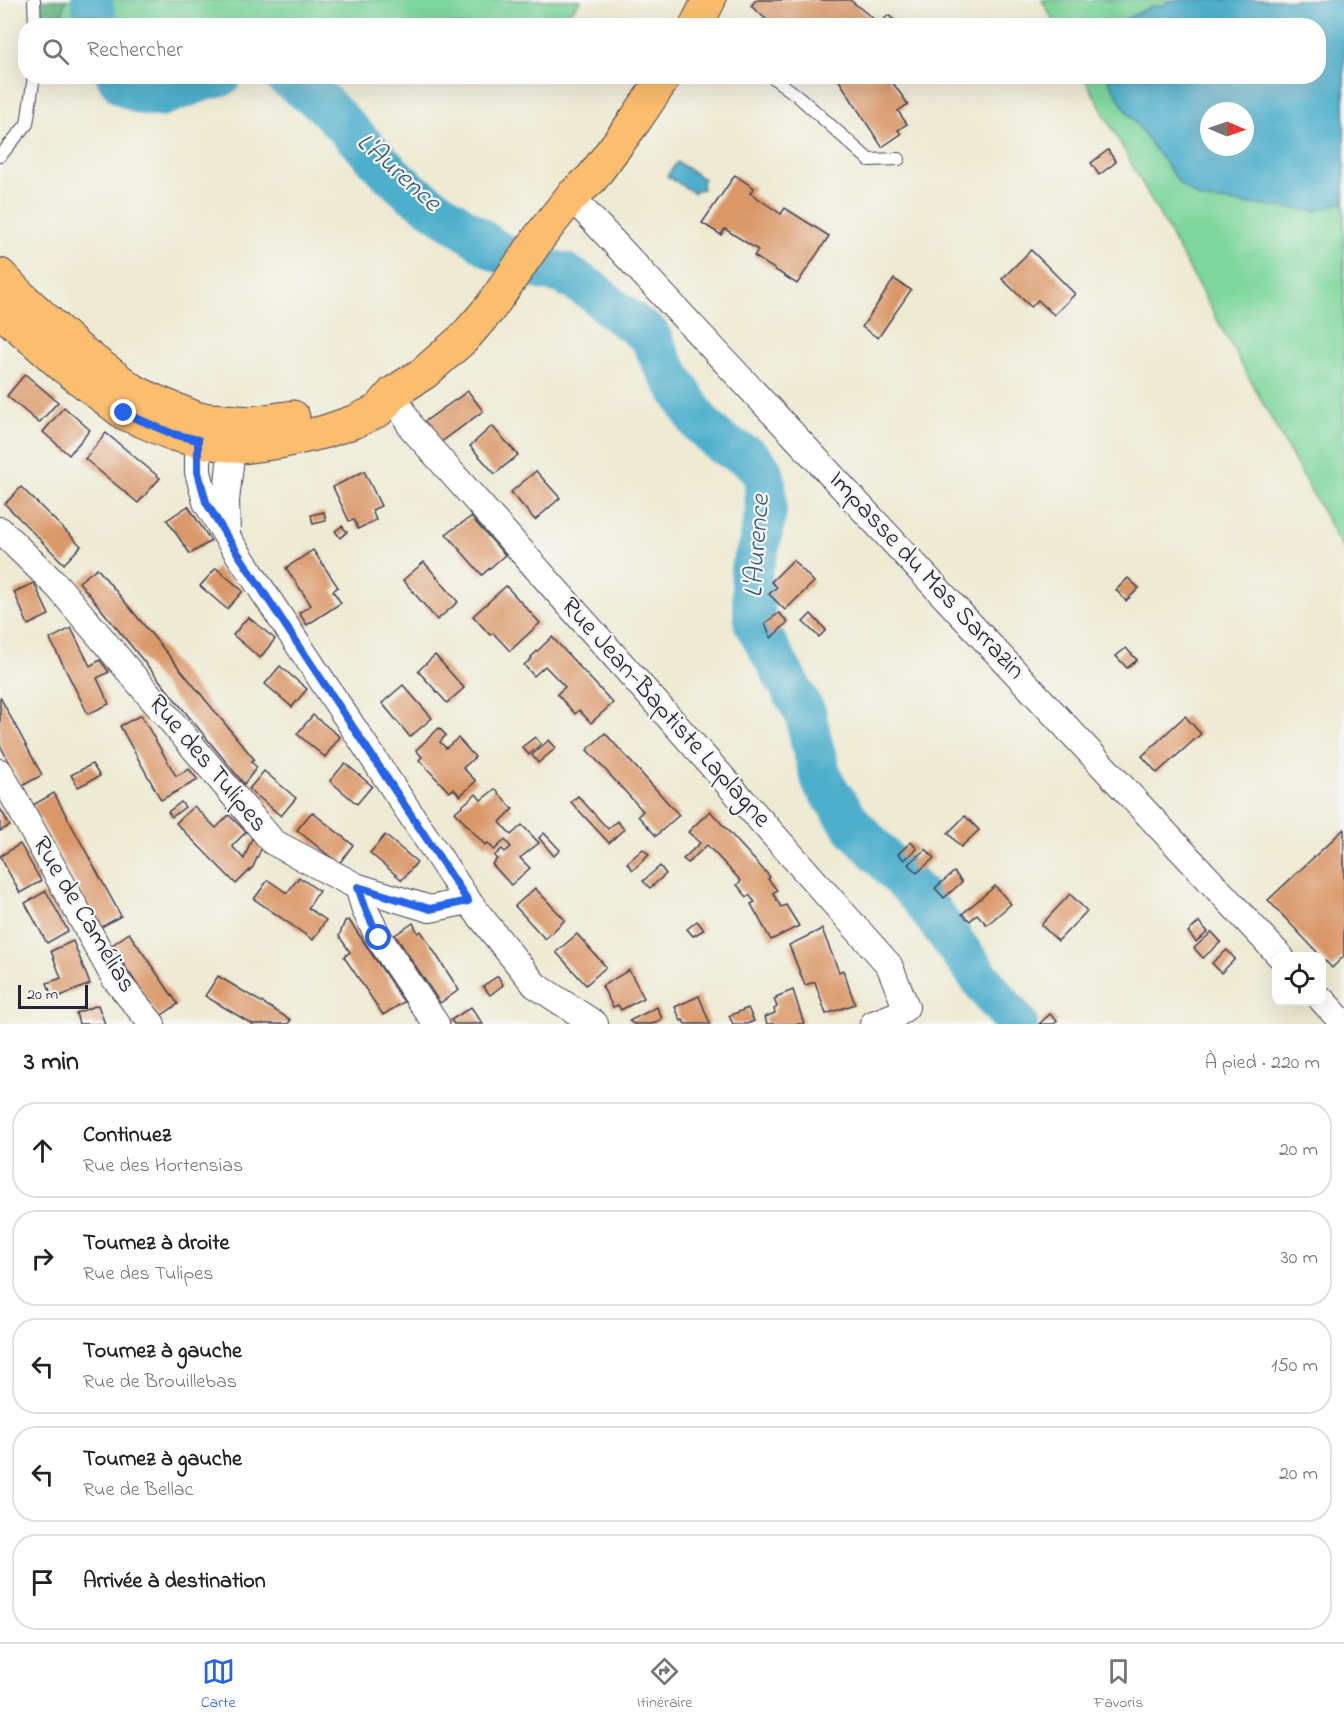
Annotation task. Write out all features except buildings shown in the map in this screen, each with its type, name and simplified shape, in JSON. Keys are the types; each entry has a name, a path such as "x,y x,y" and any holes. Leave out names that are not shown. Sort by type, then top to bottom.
{"main road":[{"path":"675,18 683,0"},
{"path":"699,18 709,0"},
{"path":"571,197 580,170 637,84"},
{"path":"0,308 63,366 124,413 173,434 198,430 234,434 250,423 290,418 375,393 393,393 424,373 464,338 490,308 541,235 571,197 592,178 660,84"},
{"path":"0,274 80,350 111,375 132,390 174,410 198,430"}],"street":[{"name":"Impasse du Mas Sarrazin","path":"571,197 1276,952"},
{"name":"Rue Jean-Baptiste Laplagne","path":"393,393 411,427 889,965 906,1007 896,1016 873,1024"},
{"path":"198,430 198,472 206,502 468,901 535,985 595,1024"},
{"path":"227,537 226,501 234,434"},
{"name":"Rue des Tulipes","path":"0,530 59,588 273,842 358,887 430,909 468,901"},
{"name":"Rue de Camélias","path":"0,772 115,979 152,1024"},
{"path":"358,887 379,938 436,1024"},
{"path":"1326,1004 1344,1024"}],"lane":[{"path":"34,0 35,18"},
{"path":"690,18 696,0"},
{"path":"0,156 27,124 33,84"},
{"path":"782,84 869,160 899,159"}],"green space":[{"path":"36,0 66,0 60,18 40,18"},
{"path":"66,0 581,0 564,18 60,18"},
{"path":"1042,0 1344,0 1344,551 1088,84 1326,84 1326,18 1052,18"}],"water":[{"path":"92,0 105,0 107,18 95,18"},
{"path":"1171,0 1344,0 1344,202 1316,211 1200,199 1180,184 1122,104 1111,84 1326,84 1326,18 1128,18 1152,6 1162,6"},
{"path":"193,84 160,96 142,94 124,85"},
{"path":"295,84 318,84 428,189 467,218 507,241 500,252 411,192 323,103"},
{"path":"677,162 704,179 703,189 696,190 694,193 667,176"},
{"path":"549,255 590,275 627,302 637,316 661,338 687,385 716,425 725,433 753,449 768,463 782,485 781,497 759,569 761,620 778,654 810,703 827,775 844,802 931,891 971,949 1030,1024 1017,1024 920,897 853,826 823,783 806,715 755,624 751,570 759,546 766,511 765,481 761,470 750,458 721,443 700,423 663,364 649,336 594,292 563,273 540,269"}],"waterway":[{"name":"L'Aurence","path":"92,0 95,18"},
{"name":"L'Aurence","path":"123,84 142,94 160,96 193,84"},
{"name":"L'Aurence","path":"296,84 323,103 411,192 497,251 540,269 563,273 594,292 650,336 663,364 700,423 721,443 750,458 761,470 765,481 766,511 759,546 751,570 755,624 806,715 823,783 853,826 920,897 1017,1024"}],"route":[{"path":"124,413 173,434 198,440 198,472 206,502 468,901 430,909 358,887 379,938"}]}
